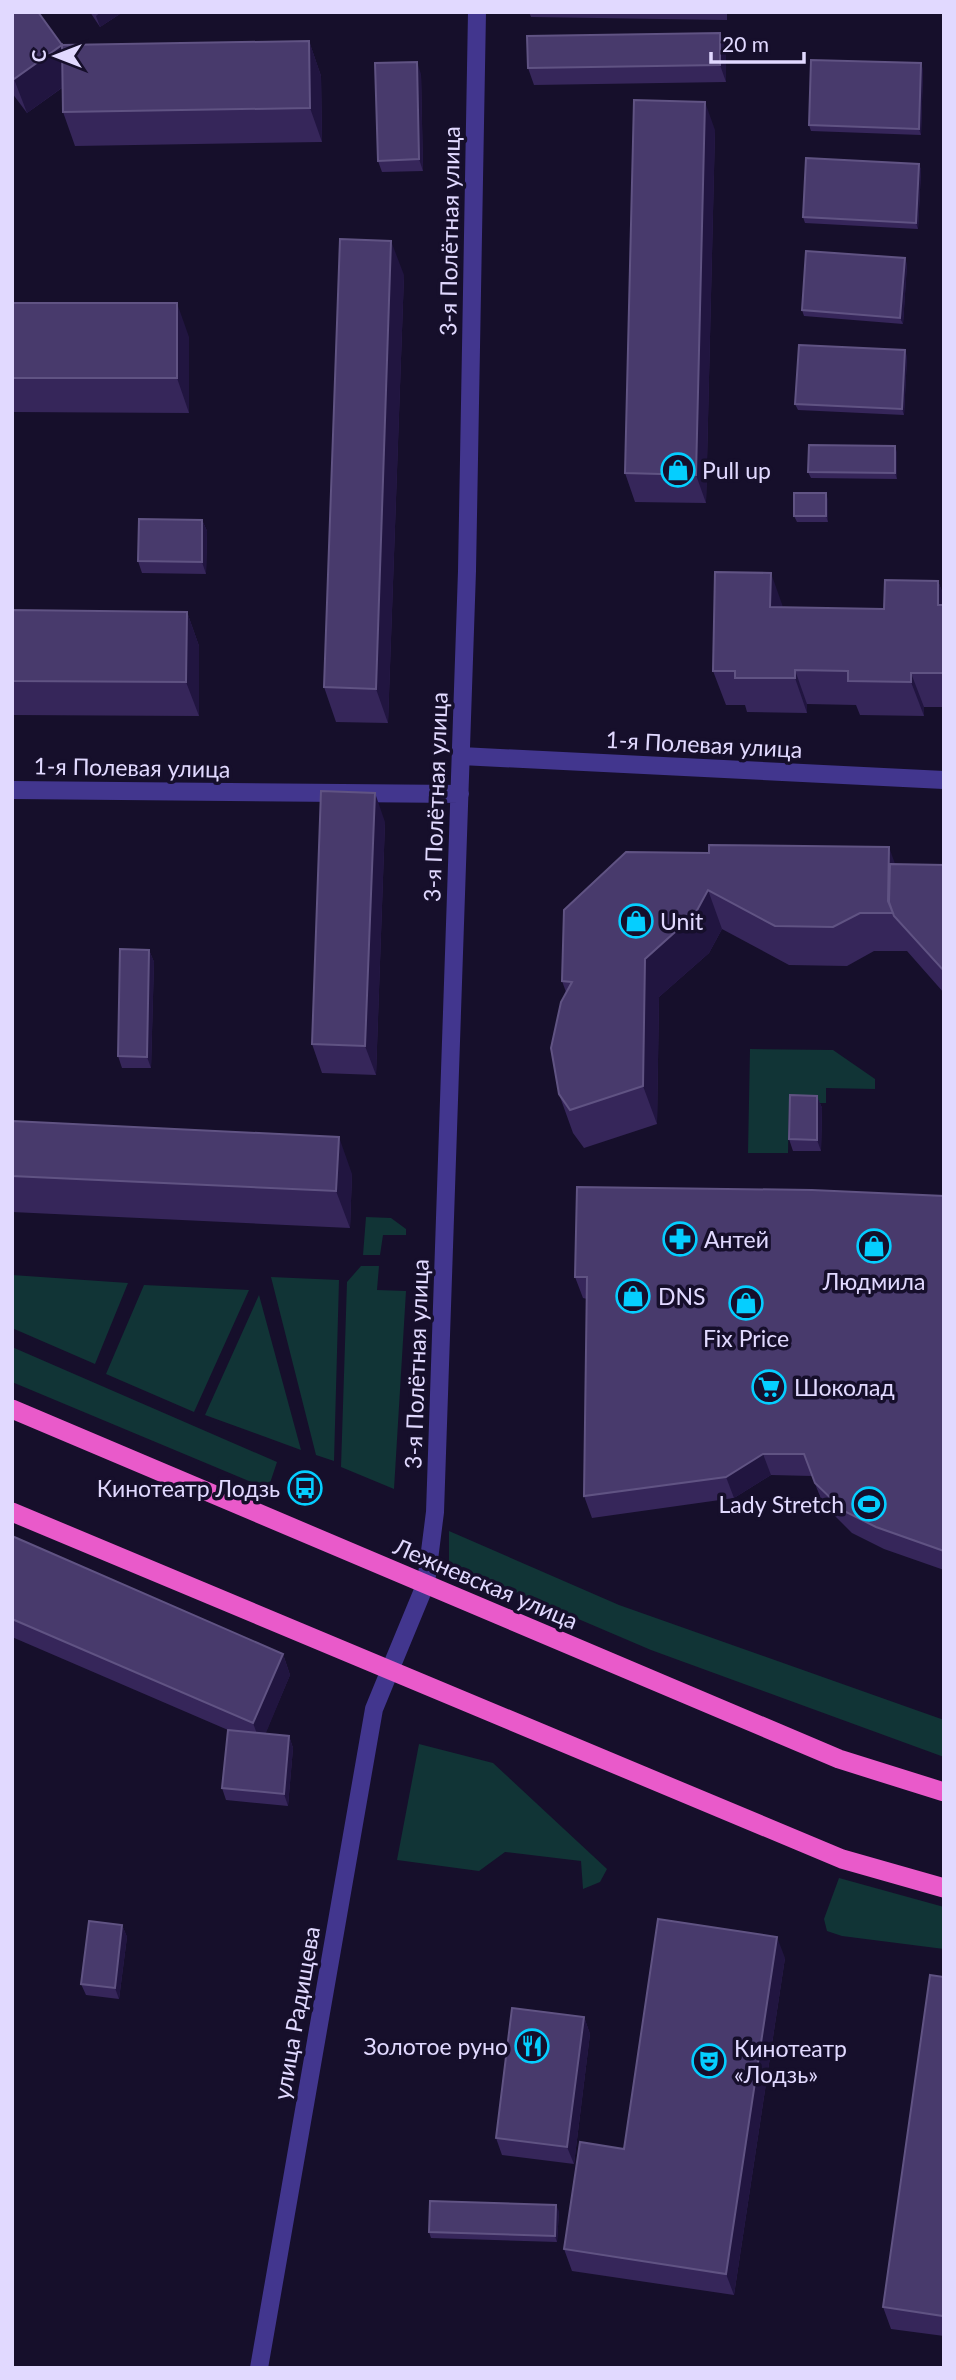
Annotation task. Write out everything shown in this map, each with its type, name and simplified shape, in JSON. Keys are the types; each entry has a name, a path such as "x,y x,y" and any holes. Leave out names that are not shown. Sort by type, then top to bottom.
{"highway":[{"name":"Лежневская улица","path":"12,1409 839,1759 944,1792"},
{"path":"12,1512 842,1859 944,1888"}],"street":[{"name":"3-я Полётная улица","path":"390,1670 426,1583 435,1512 460,794 477,12"},
{"name":"1-я Полевая улица","path":"461,756 944,780"},
{"name":"1-я Полевая улица","path":"12,790 460,794"},
{"name":"улица Радищева","path":"259,2368 374,1709 390,1670"}],"green space":[{"path":"750,1049 833,1050 875,1079 875,1089 826,1088 826,1103 789,1103 788,1153 748,1153"},
{"path":"366,1217 391,1218 406,1229 406,1235 383,1235 380,1255 363,1255"},
{"path":"361,1266 379,1266 377,1290 406,1291 394,1489 341,1467 347,1282"},
{"path":"12,1275 128,1283 95,1364 12,1328"},
{"path":"271,1277 339,1280 334,1461 316,1455"},
{"path":"144,1285 249,1290 194,1412 106,1374"},
{"path":"259,1295 301,1450 205,1415"},
{"path":"12,1347 277,1462 268,1489 12,1382"},
{"path":"449,1531 619,1605 944,1720 944,1757 651,1650 449,1564"},
{"path":"419,1744 493,1763 607,1869 600,1882 583,1889 581,1861 505,1852 479,1871 397,1860"},
{"path":"839,1878 944,1907 944,1949 842,1936 827,1931 824,1919"}],"building":[{"path":"12,12 38,12 62,45 14,79 12,76"},
{"path":"720,33 720,65 528,68 527,36"},
{"path":"309,41 310,108 63,112 62,45"},
{"path":"811,60 921,63 919,129 809,125"},
{"path":"417,62 419,159 378,161 375,63"},
{"path":"634,100 705,102 696,475 625,473"},
{"path":"806,158 919,164 916,223 803,217"},
{"path":"340,239 391,241 376,689 324,687"},
{"path":"806,251 905,258 900,318 802,310"},
{"path":"12,303 177,303 177,378 12,378"},
{"path":"799,345 905,350 902,409 795,404"},
{"path":"809,445 895,446 895,473 808,472"},
{"path":"794,493 826,493 826,516 794,516"},
{"path":"139,519 202,520 202,562 138,561"},
{"path":"715,572 771,573 770,607 884,609 885,580 938,581 938,605 944,605 944,673 911,673 911,682 848,681 848,671 795,670 795,678 735,678 735,671 713,671"},
{"path":"12,610 187,612 186,682 12,681"},
{"path":"321,791 375,793 365,1046 312,1044"},
{"path":"709,845 889,847 888,901 893,913 860,913 833,927 775,926 708,890 695,914 645,959 643,1086 570,1110 559,1094 551,1048 561,1002 572,982 562,981 564,910 626,852 709,853"},
{"path":"890,864 944,865 944,971 894,916 889,902"},
{"path":"120,949 149,950 147,1057 118,1056"},
{"path":"790,1095 817,1096 817,1140 789,1139"},
{"path":"12,1121 339,1137 336,1191 12,1176"},
{"name":"Шоколад","path":"577,1187 812,1190 944,1196 944,1551 876,1527 844,1511 815,1483 804,1454 763,1454 726,1477 584,1496 587,1277 575,1277"},
{"path":"12,1536 283,1654 253,1723 12,1619"},
{"path":"228,1730 289,1736 284,1794 222,1788"},
{"name":"Кинотеатр «Лодзь»","path":"658,1919 777,1937 726,2274 564,2249 580,2142 624,2149"},
{"path":"89,1921 122,1925 115,1988 81,1984"},
{"path":"930,1975 944,1977 943,2316 883,2307"},
{"path":"512,2008 584,2017 567,2147 496,2138"},
{"path":"430,2201 556,2205 555,2236 429,2232"}],"place":[{"name":"Pull up","path":"678,470"},
{"name":"Unit","path":"636,921"},
{"name":"Антей","path":"680,1239"},
{"name":"Людмила","path":"874,1246"},
{"name":"DNS","path":"633,1296"},
{"name":"Fix Price","path":"746,1303"},
{"name":"Шоколад","path":"769,1387"},
{"name":"Кинотеатр Лодзь","path":"305,1488"},
{"name":"Lady Stretch","path":"869,1504"},
{"name":"Золотое руно","path":"532,2046"},
{"name":"Кинотеатр «Лодзь»","path":"709,2061"}]}
